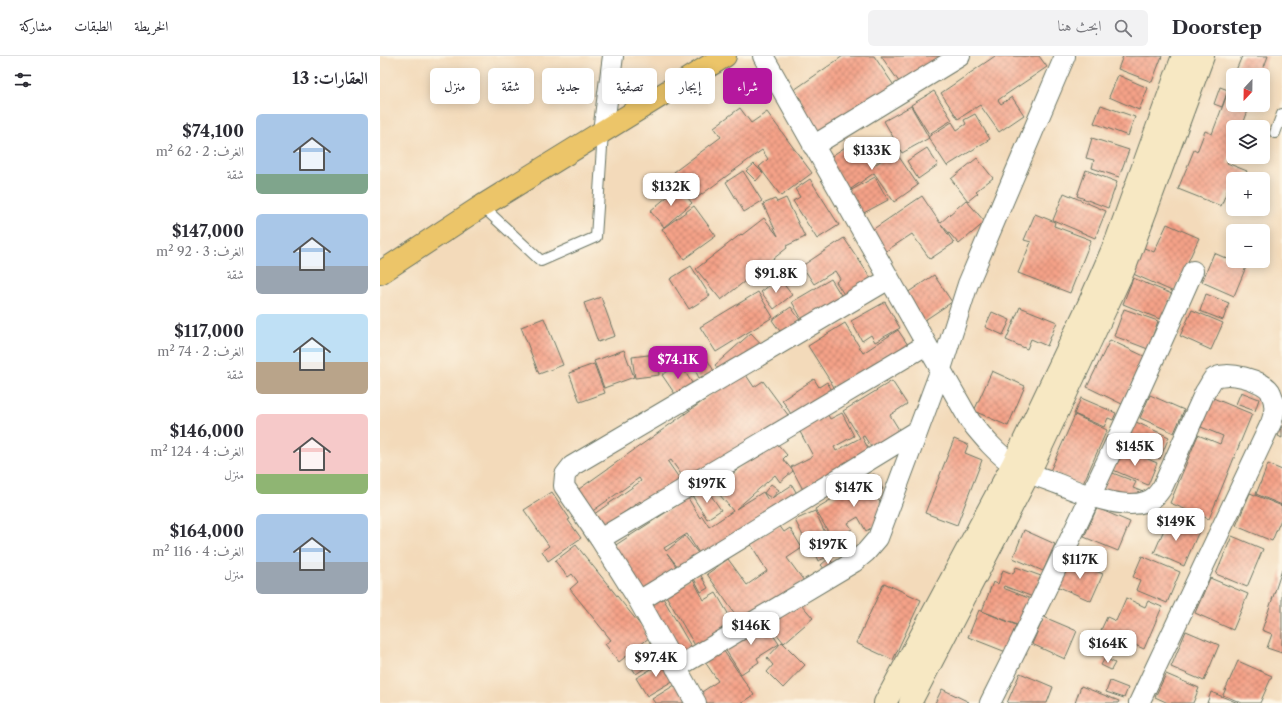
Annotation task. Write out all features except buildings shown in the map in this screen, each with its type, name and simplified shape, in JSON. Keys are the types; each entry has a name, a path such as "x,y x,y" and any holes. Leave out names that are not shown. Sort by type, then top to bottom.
{"main road":[{"path":"380,273 482,206 725,56"},
{"path":"885,703 1021,469 1116,239 1183,56"},
{"path":"910,703 1021,469 1125,267 1203,56"}],"street":[{"path":"603,131 613,56"},
{"path":"762,56 970,421 991,446 1021,469 1091,497 1129,504 1144,503 1155,497 1163,486 1205,392 1214,378 1222,375 1251,379 1265,385 1271,392 1276,410 1271,423 1139,703"},
{"path":"814,146 960,56"},
{"path":"676,668 854,562 866,552 878,538 941,369 968,284 1065,56"},
{"path":"990,703 1091,497 1193,271"},
{"path":"696,703 639,601 600,539 564,486 565,475 572,466 889,279"},
{"path":"600,539 926,345"},
{"path":"639,601 918,430"}],"lane":[{"path":"1275,133 1282,114"},
{"path":"482,206 541,261 596,237 603,131"}]}
